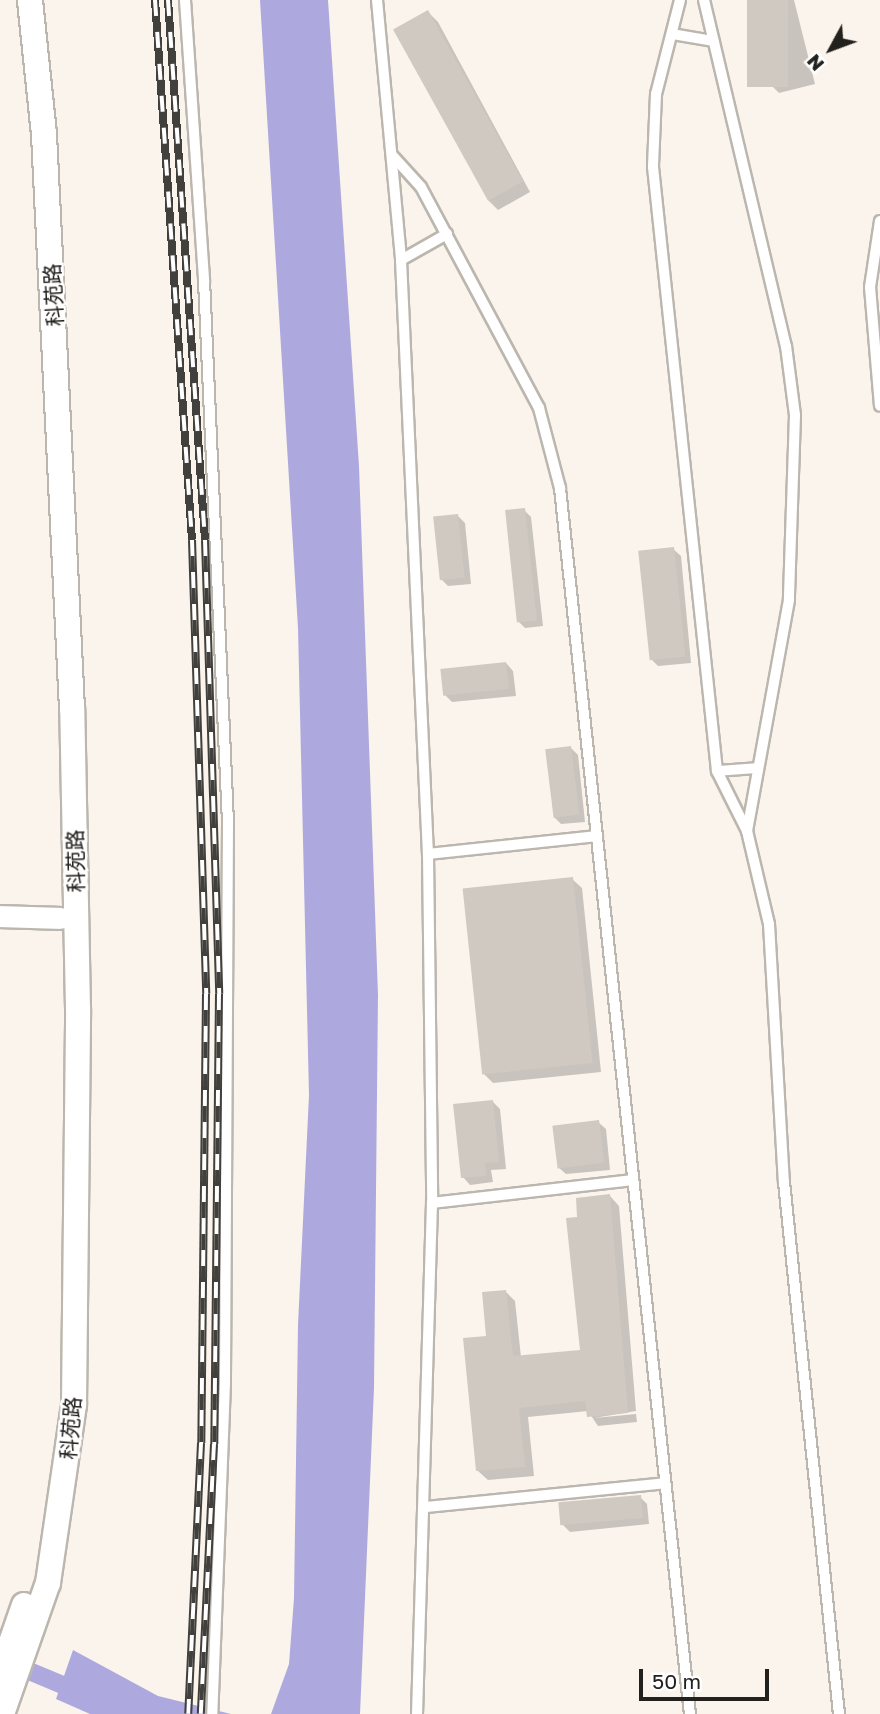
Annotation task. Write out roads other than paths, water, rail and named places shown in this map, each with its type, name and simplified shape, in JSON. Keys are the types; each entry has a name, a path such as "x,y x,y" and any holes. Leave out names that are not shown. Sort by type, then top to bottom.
{"street":[{"name":"科苑路","path":"12,0 27,135 68,918"},
{"name":"科苑路","path":"4,1695 20,1647 48,1583 74,1405 60,408 44,134 30,0"},
{"path":"0,916 68,918"}],"lane":[{"path":"185,0 204,280 228,823 225,1383 212,1714"},
{"path":"377,0 401,260 428,854 432,1203 426,1507 417,1714"},
{"path":"680,0 656,93 653,167 717,771 747,831 769,924 784,1182 839,1714"},
{"path":"704,0 786,346 795,415 789,600 747,831"},
{"path":"672,34 713,41"},
{"path":"392,155 421,187 539,408 552,447 560,488 690,1714"},
{"path":"880,222 870,298 880,406"},
{"path":"401,260 447,234"},
{"path":"717,771 758,768"},
{"path":"428,854 597,836"},
{"path":"432,1203 633,1180"},
{"path":"426,1507 665,1483"}],"waterway":[{"path":"10,1663 84,1694"}],"railway":[{"path":"155,0 192,540 206,994 201,1443 188,1714"},
{"path":"168,0 205,540 219,994 214,1444 201,1714"}]}
